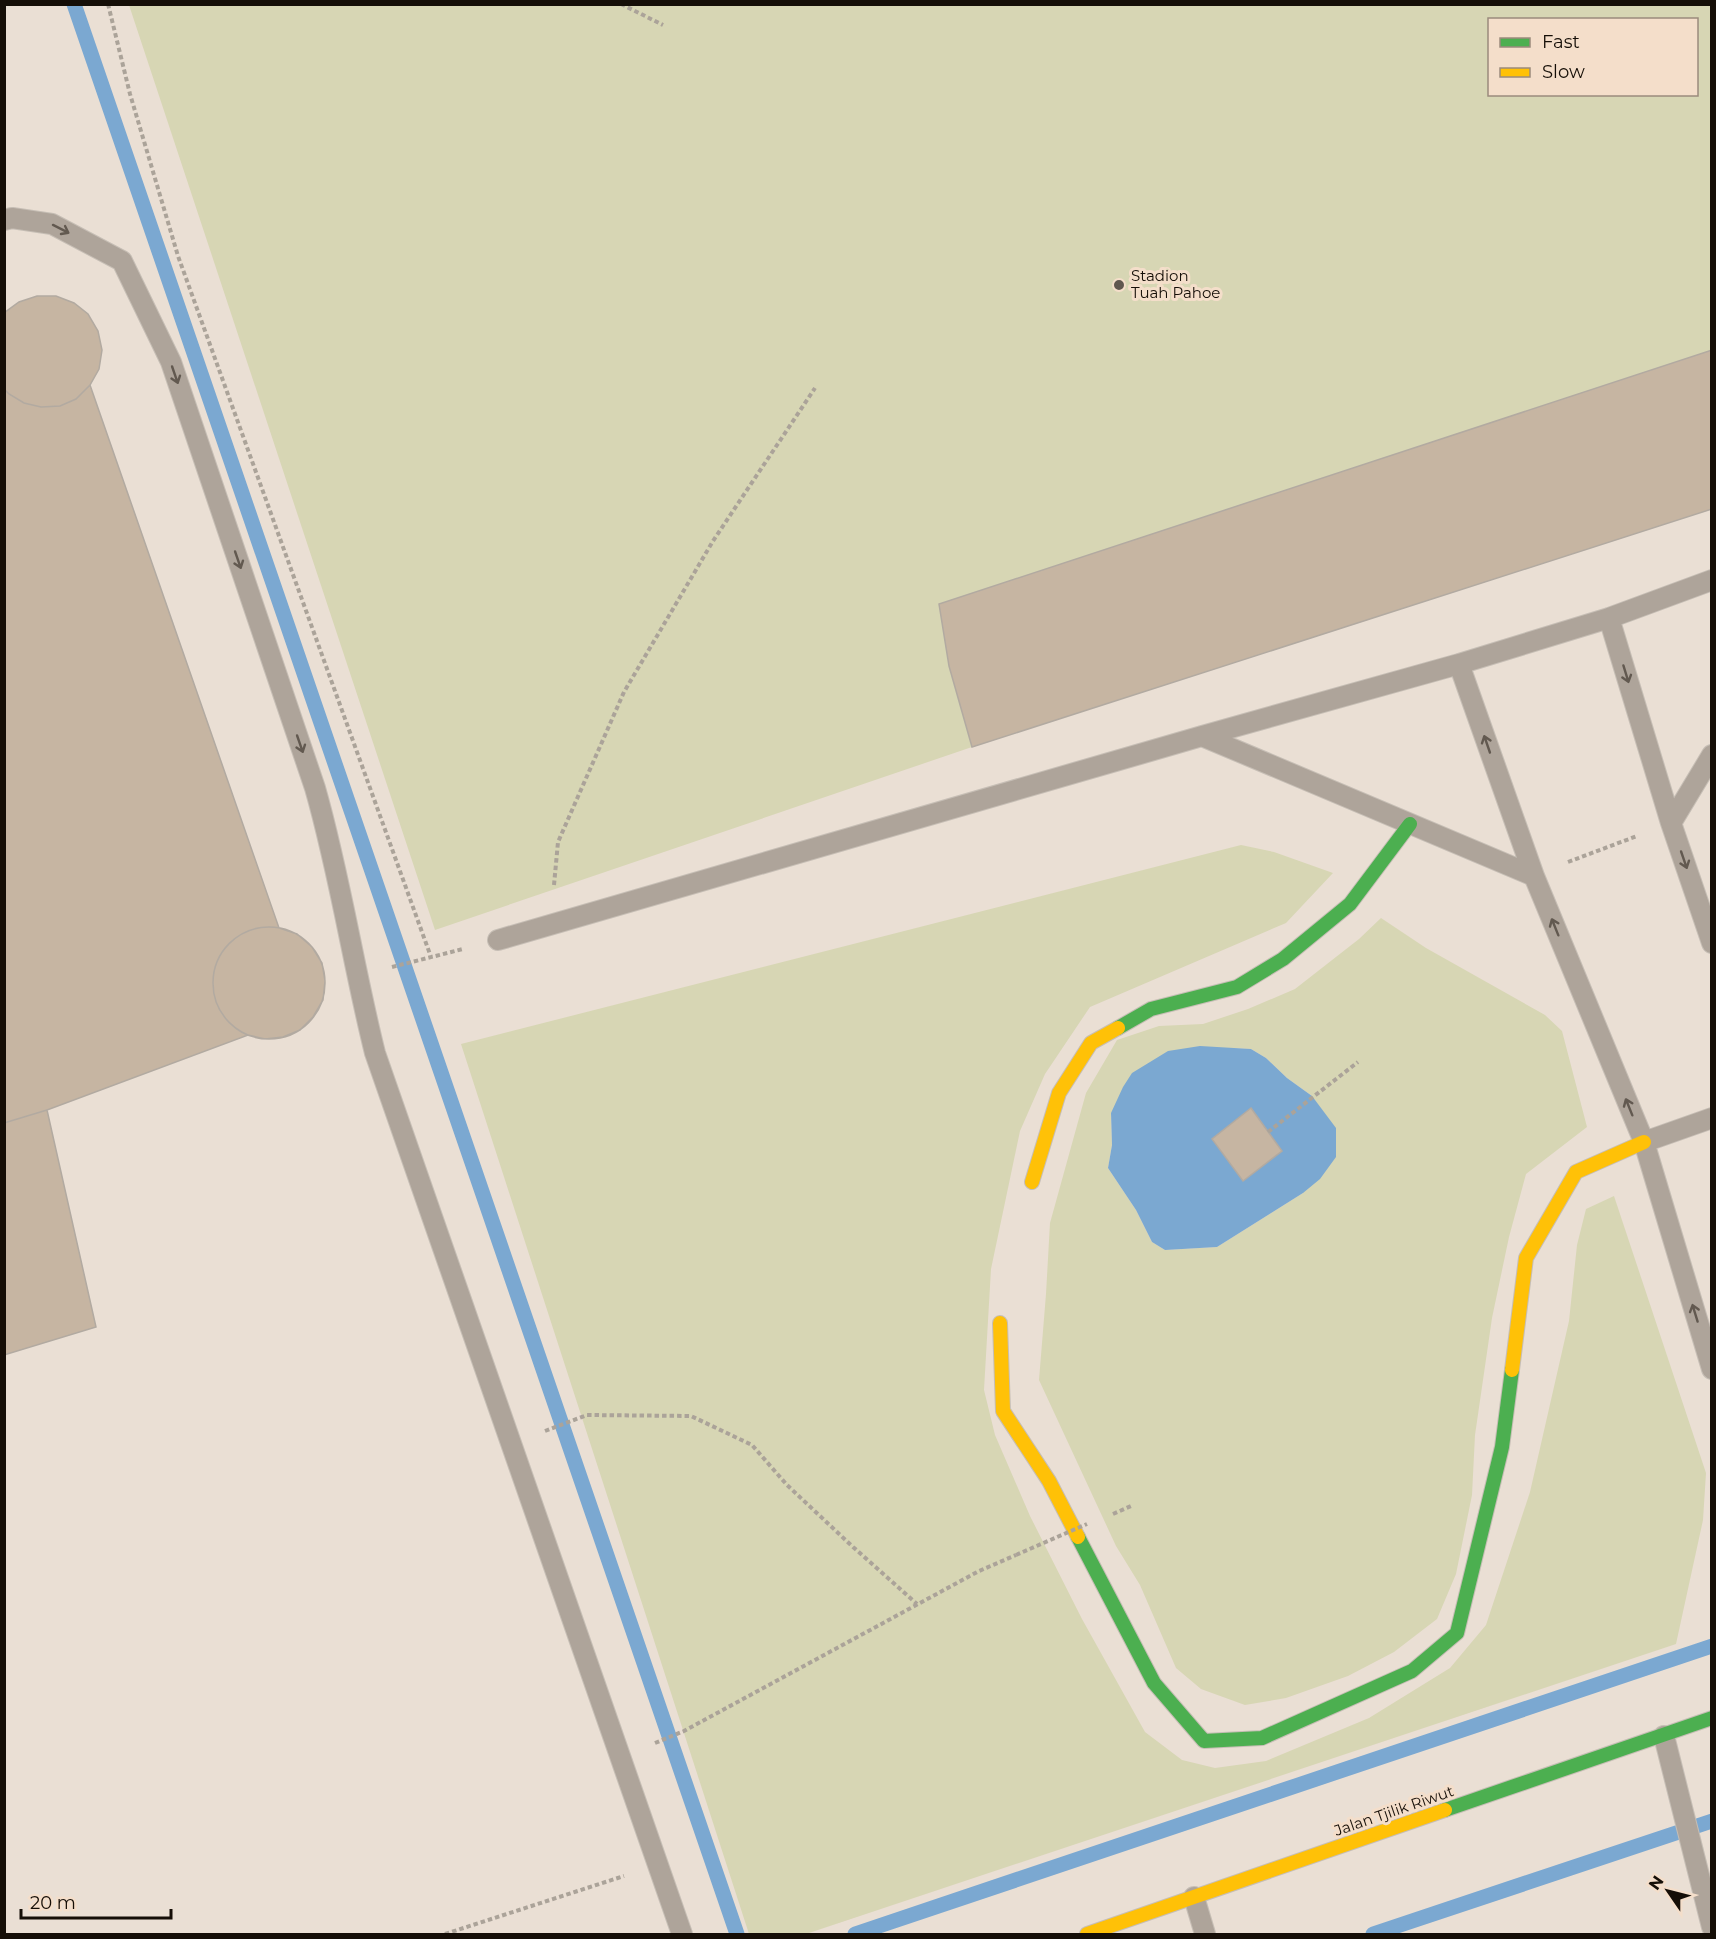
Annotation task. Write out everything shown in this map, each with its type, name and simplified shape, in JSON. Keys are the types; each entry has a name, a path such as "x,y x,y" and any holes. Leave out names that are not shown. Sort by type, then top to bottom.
{"main road":[{"path":"1032,1182 1059,1093 1090,1043 1151,1009 1237,987 1283,959 1350,904 1410,824"},
{"path":"1000,1323 1003,1410 1049,1481 1154,1683 1204,1742 1262,1738 1412,1671 1457,1633 1502,1447 1526,1258 1576,1172 1644,1142"},
{"name":"Jalan Tjilik Riwut","path":"1087,1935 1116,1930 1194,1897 1712,1718"}],"lane":[{"path":"4,220 12,218 52,224 122,261 171,362 315,788 328,833 356,976 375,1053 682,1935"},
{"path":"498,940 1459,664 1609,618 1712,580"},
{"path":"1609,618 1671,823 1712,944"},
{"path":"1459,664 1534,876 1644,1142 1712,1369"},
{"path":"1202,736 1534,876"},
{"path":"1671,823 1712,756"},
{"path":"1644,1142 1712,1118"},
{"path":"1664,1736 1712,1927"},
{"path":"1194,1897 1205,1935"}],"path":[{"path":"108,4 130,94 178,256 431,957"},
{"path":"621,4 663,25"},
{"path":"551,925 558,842 624,692 713,541 815,388"},
{"path":"1534,876 1671,823"},
{"path":"1268,1132 1358,1062"},
{"path":"537,1434 587,1415 691,1416 753,1445 787,1485 853,1548 917,1604"},
{"path":"1115,1513 1131,1506"},
{"path":"654,1744 684,1731 979,1571 1088,1524"},
{"path":"445,1935 657,1865"}],"green space":[{"name":"Stadion Tuah Pahoe","path":"129,5 1711,5 1711,509 972,747 435,930"},
{"path":"1241,845 1274,852 1333,873 1286,923 1090,1007 1045,1074 1020,1131 991,1269 984,1390 995,1435 1030,1516 1082,1619 1145,1732 1182,1760 1215,1768 1266,1761 1369,1718 1450,1668 1486,1625 1530,1492 1569,1321 1577,1245 1586,1209 1614,1196 1706,1473 1703,1520 1676,1644 806,1934 749,1934 461,1044"},
{"path":"1381,918 1426,948 1545,1015 1562,1031 1587,1127 1526,1174 1509,1237 1492,1318 1475,1435 1472,1495 1456,1574 1437,1619 1394,1652 1348,1676 1286,1698 1245,1705 1201,1689 1176,1668 1140,1585 1116,1546 1039,1380 1050,1223 1086,1093 1117,1040 1159,1026 1203,1024 1248,1009 1295,989 1359,939","holes":["1229,1048 1251,1049 1266,1058 1287,1078 1312,1096 1303,1193 1217,1247 1165,1250 1152,1242 1136,1210 1108,1168 1112,1145 1111,1113"]}],"water":[{"path":"1200,1046 1251,1049 1266,1058 1287,1078 1312,1096 1336,1128 1336,1157 1320,1179 1303,1193 1217,1247 1165,1250 1152,1242 1136,1210 1108,1168 1112,1145 1111,1113 1132,1073 1168,1051"}],"building":[{"path":"37,296 56,296 74,303 88,314 98,331 102,350 99,369 90,385 279,928 297,934 312,947 322,963 325,981 323,1000 313,1017 300,1030 283,1037 265,1039 248,1035 47,1110 4,1123 4,313 19,302"},
{"path":"37,296 56,296 74,303 88,314 98,331 102,350 99,369 90,385 76,399 60,406 41,407 24,403 4,389 4,313 19,302"},
{"path":"1712,350 1712,509 972,747 949,666 939,604"},
{"path":"269,927 290,932 308,944 320,962 325,983 320,1004 308,1022 290,1034 269,1039 248,1034 230,1022 218,1004 213,983 218,962 230,944 248,932"},
{"path":"1251,1108 1282,1151 1243,1181 1212,1139"},
{"path":"47,1110 96,1327 4,1355 4,1123"}],"waterway":[{"path":"74,4 737,1934"},
{"path":"855,1934 1712,1646"},
{"path":"1373,1934 1712,1821"}],"traffic: fast":[{"path":"1118,1028 1151,1009 1237,987 1283,959 1350,904 1410,824"},
{"path":"1078,1537 1154,1683 1204,1741 1262,1738 1412,1671 1457,1633 1502,1447 1512,1370"},
{"path":"1445,1810 1712,1718"}],"traffic: slow":[{"path":"1032,1182 1059,1093 1091,1043 1118,1028"},
{"path":"1512,1370 1526,1258 1576,1172 1644,1142"},
{"path":"1000,1323 1003,1411 1049,1481 1078,1537"},
{"path":"1087,1934 1445,1810"}],"place":[{"name":"Stadion Tuah Pahoe","path":"1119,285"}]}
